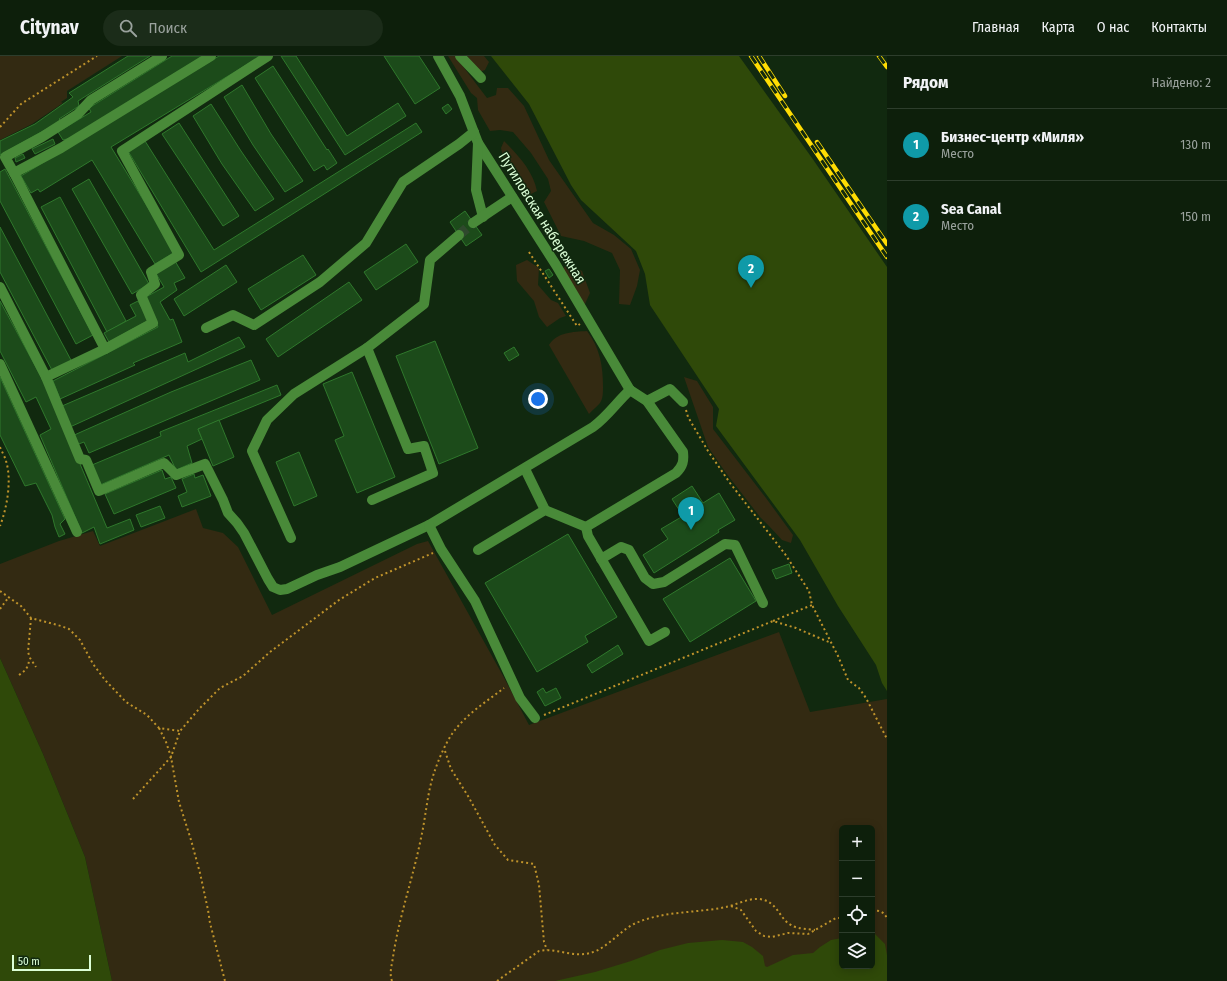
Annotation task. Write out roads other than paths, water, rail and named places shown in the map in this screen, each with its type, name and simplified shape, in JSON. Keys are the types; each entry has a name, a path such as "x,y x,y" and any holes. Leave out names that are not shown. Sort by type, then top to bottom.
{"street":[{"path":"105,349 14,173 4,163 5,157 78,114 91,100 162,56"},
{"path":"14,173 61,148 211,56"},
{"path":"46,377 105,349 153,323 140,295 155,284 151,272 179,255 122,151 268,56"},
{"name":"Путиловская набережная","path":"438,56 460,96 478,143 589,320 630,390"},
{"path":"460,56 480,78"},
{"path":"206,328 233,315 254,325 320,282 366,243 403,182 474,132"},
{"path":"478,143 476,190 483,217"},
{"path":"474,223 512,196"},
{"path":"291,538 252,451 267,420 294,394 367,348 424,304 430,260 459,235"},
{"path":"0,287 46,377 80,459 86,460 99,491 164,463 176,475 205,464 228,513 244,533 268,580 273,587 280,590 287,589 317,574 340,567 429,526 593,427 604,419 621,398 630,390 647,401 683,452 684,460 682,467 676,473 586,527"},
{"path":"367,348 408,449 424,446 433,473 372,500"},
{"path":"0,364 77,532"},
{"path":"647,401 670,389 683,402"},
{"path":"525,469 546,510 586,527"},
{"path":"478,550 546,510"},
{"path":"429,526 441,550 476,601 520,698 535,718"},
{"path":"586,527 588,536 649,641 665,632"},
{"path":"601,559 621,547 629,550 645,578 653,584 664,582 725,544 735,545 763,603"}],"tunnel":[{"path":"459,235 473,223"}],"railway":[{"path":"751,56 887,257"},
{"path":"759,56 785,96"},
{"path":"879,56 887,67"},
{"path":"817,142 887,244"}],"place":[{"name":"Sea Canal","path":"751,288"},
{"name":"Бизнес-центр «Миля»","path":"691,530"}]}
